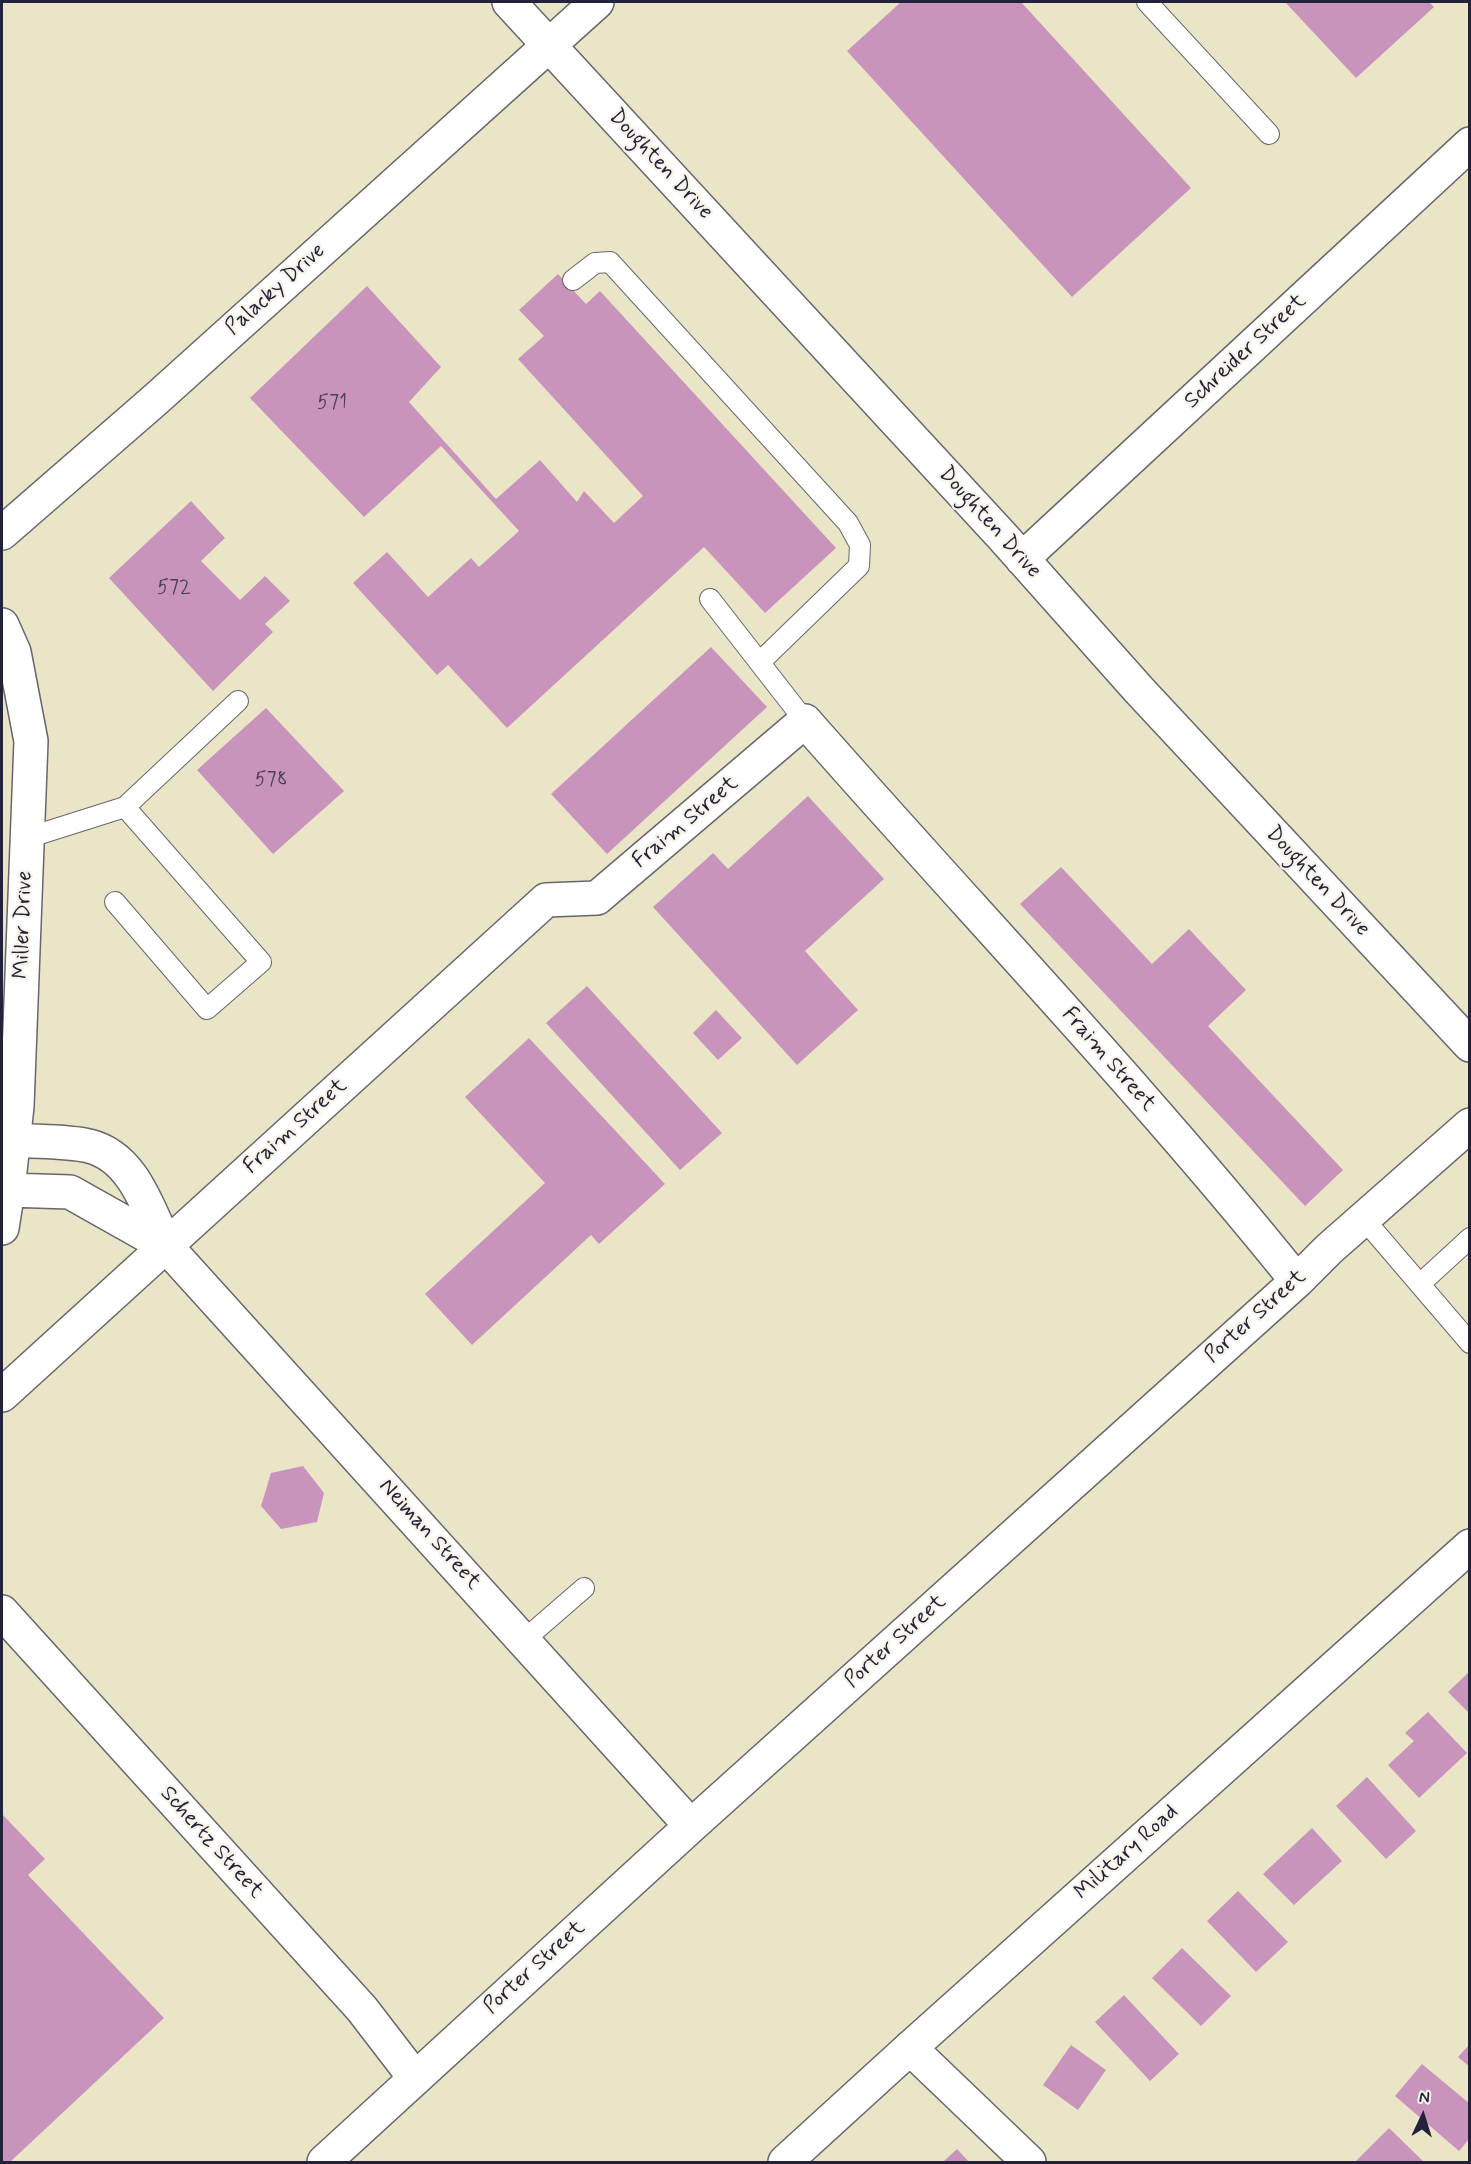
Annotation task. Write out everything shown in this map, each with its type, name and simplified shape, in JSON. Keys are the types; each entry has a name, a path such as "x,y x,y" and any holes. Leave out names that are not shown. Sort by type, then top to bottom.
{"street":[{"name":"Doughten Drive","path":"509,2 1022,559 1139,690 1470,1045"},
{"name":"Palacky Drive","path":"2,533 155,400 597,2"},
{"name":"Schreider Street","path":"1022,559 1470,144"},
{"name":"Miller Drive","path":"2,625 14,652 31,741 17,1106 2,1228"},
{"name":"Fraim Street","path":"2,1395 546,900 597,898 805,721 922,855 1065,1009 1297,1281"},
{"name":"Porter Street","path":"324,2163 691,1826 1297,1281 1363,1218 1470,1125"},
{"name":"Neiman Street","path":"14,1140 89,1146 111,1155 134,1178 166,1246 691,1826"},
{"name":"Neiman Street","path":"8,1190 70,1192 166,1246"},
{"name":"Military Road","path":"785,2163 1470,1546"},
{"name":"Schertz Street","path":"2,1612 362,2009 415,2078"},
{"path":"910,2048 1029,2163"}],"lane":[{"path":"1147,2 1269,134"},
{"path":"573,280 595,263 610,262 848,523 860,545 859,566 760,662"},
{"path":"710,599 805,721"},
{"path":"27,838 125,807 238,701"},
{"path":"115,902 207,1009 261,963 125,807"},
{"path":"1363,1218 1470,1343"},
{"path":"1420,1284 1470,1238"},
{"path":"524,1640 584,1588"}],"building":[{"path":"901,2 1021,2 1191,188 1072,297 847,51"},
{"path":"1285,2 1429,2 1434,7 1356,78"},
{"path":"558,274 586,304 600,291 836,548 765,613 704,547 507,728 448,665 437,675 353,583 387,552 428,597 471,558 479,567 519,531 441,446 364,517 250,398 367,286 441,367 409,402 496,499 540,460 577,502 584,491 614,523 643,496 518,359 544,336 519,310"},
{"path":"191,501 225,538 201,561 240,600 265,576 290,601 265,624 273,632 213,691 109,578"},
{"path":"711,647 767,707 607,854 551,794"},
{"path":"266,708 344,791 273,854 197,770"},
{"path":"808,796 884,879 805,951 858,1010 797,1065 653,907 713,853 728,869"},
{"path":"1061,867 1152,964 1189,929 1246,990 1208,1026 1343,1170 1305,1206 1020,904"},
{"path":"587,986 722,1133 680,1170 546,1023"},
{"path":"716,1010 742,1038 718,1060 693,1033"},
{"path":"529,1038 665,1184 599,1244 591,1235 472,1345 425,1294 545,1183 465,1097"},
{"path":"303,1466 324,1493 317,1522 281,1529 261,1506 271,1473"},
{"path":"1470,1671 1470,1714 1448,1692"},
{"path":"1428,1712 1467,1753 1419,1798 1388,1765 1414,1741 1405,1733"},
{"path":"1367,1777 1416,1831 1386,1859 1336,1806"},
{"path":"2,1814 45,1859 28,1875 164,2018 10,2162 2,2162"},
{"path":"1312,1828 1342,1861 1294,1905 1263,1874"},
{"path":"1238,1891 1288,1942 1256,1972 1207,1921"},
{"path":"1182,1948 1231,1996 1201,2026 1152,1978"},
{"path":"1124,1995 1179,2054 1150,2081 1095,2022"},
{"path":"1470,2044 1470,2067 1458,2057"},
{"path":"1071,2045 1106,2070 1078,2110 1043,2085"},
{"path":"1422,2064 1470,2104 1470,2138 1459,2151 1395,2096"},
{"path":"1389,2128 1424,2162 1355,2162"},
{"path":"957,2149 969,2162 943,2162"}]}
